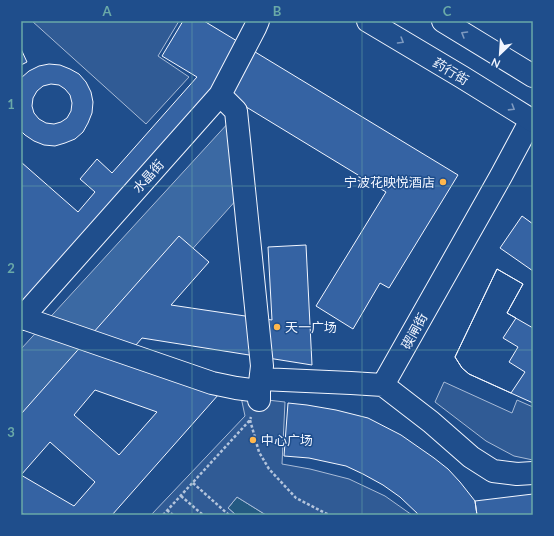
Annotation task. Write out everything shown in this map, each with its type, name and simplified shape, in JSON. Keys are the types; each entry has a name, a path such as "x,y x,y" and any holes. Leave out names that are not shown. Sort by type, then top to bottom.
{"street":[{"name":"水晶街","path":"28,320 220,95 258,21"},
{"name":"药行街","path":"368,21 532,121"},
{"path":"443,21 531,69"},
{"path":"220,95 236,111 262,366 260,390"},
{"name":"碶闸街","path":"383,385 532,121"},
{"path":"28,320 212,383 236,388 260,390 351,383 383,385 431,422 470,457 493,471 517,474 533,473"}],"path":[{"path":"163,515 250,420 259,452 269,469 296,498 329,515"},
{"path":"193,483 229,515"},
{"path":"181,496 203,515"},
{"path":"167,510 173,515"}],"shaded area":[{"path":"32,21 179,21 158,56 189,77 146,124"},
{"path":"230,121 238,198 21,441 21,349"},
{"path":"444,382 512,413 517,400 533,407 533,460 514,456 486,441 435,402"},
{"name":"中心广场","path":"241,397 285,402 282,464 310,469 349,479 385,496 412,515 266,515 237,497 228,508 236,515 151,515 245,416"},
{"path":"237,497 266,515 236,515 228,508"}],"building":[{"path":"183,21 204,21 458,175 389,288 380,283 353,329 316,306 386,192 215,88 21,308 21,162 78,212 95,192 80,179 97,159 112,173 197,77 162,56"},
{"path":"21,49 27,62 21,65"},
{"path":"49,64 60,65 79,74 86,82 91,92 93,102 92,113 83,132 75,139 55,146 44,145 34,141 21,131 21,78 29,71 39,66","holes":["51,84 59,85 70,95 72,103 71,111 67,118 61,122 54,124 46,123 39,119 34,113 32,106 33,98 37,91 43,86"]},
{"path":"522,216 533,224 533,271 500,248"},
{"path":"179,236 209,262 171,305 272,320 268,247 306,245 312,365 142,338 123,360 219,394 112,515 25,515 21,513 21,475 21,414","holes":["95,390 157,412 119,455 74,415","50,442 95,482 74,506 21,475"]},
{"path":"497,269 523,284 507,313 533,328 533,403 469,374 462,368 455,357"},
{"path":"497,269 523,284 507,313 516,318 503,338 518,347 509,362 525,372 511,393 469,374 462,368 455,357"},
{"path":"288,403 336,410 368,418 401,435 448,469 475,501 477,515 419,515 400,497 383,485 346,466 309,458 284,456"},
{"path":"533,494 533,515 477,515 475,501"}],"place":[{"name":"宁波花映悦酒店","path":"443,182"},
{"name":"天一广场","path":"277,327"},
{"name":"中心广场","path":"253,440"}]}
